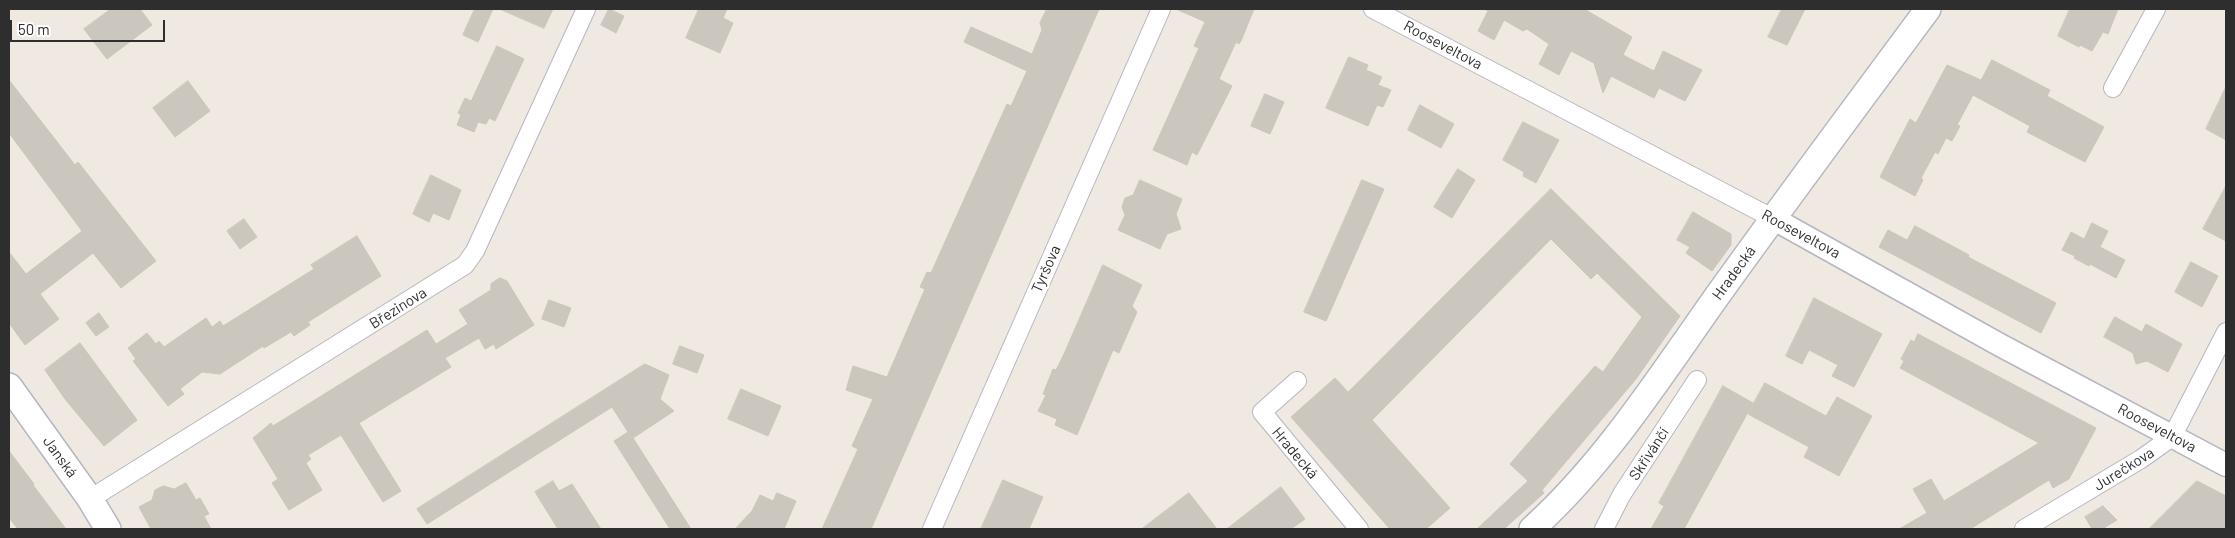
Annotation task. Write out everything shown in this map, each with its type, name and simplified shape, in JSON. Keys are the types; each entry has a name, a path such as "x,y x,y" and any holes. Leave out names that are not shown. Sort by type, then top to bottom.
{"main road":[{"name":"Hradecká","path":"1532,529 1586,474 1614,438 1928,9"},
{"name":"Janská","path":"9,386 90,499 108,529"}],"street":[{"name":"Březinova","path":"90,499 464,265 475,250 586,9"},
{"name":"Tyršova","path":"932,529 1160,9"},
{"name":"Rooseveltova","path":"1373,9 1774,219 1992,340 2226,465"},
{"path":"2113,88 2156,9"},
{"name":"Jurečkova","path":"2024,529 2141,459 2172,436 2226,332"},
{"name":"Skřivánčí","path":"1604,529 1622,494 1697,380"},
{"name":"Hradecká","path":"1297,381 1262,412 1359,529"}],"building":[{"path":"111,9 140,9 152,25 107,59 84,29"},
{"path":"475,9 493,9 478,42 463,35"},
{"path":"500,9 553,9 544,28"},
{"path":"609,9 624,16 616,33 601,25"},
{"path":"699,9 727,9 723,18 733,23 720,53 686,38"},
{"path":"1047,9 1099,9 871,529 822,529 858,449 852,446 873,399 846,390 853,366 887,377 925,289 920,287 927,272 931,273 1007,104 1011,106 1027,71 964,42 971,27 1032,54 1042,30 1040,23"},
{"path":"1176,9 1254,9 1241,41 1239,44 1236,42 1219,79 1232,86 1197,155 1192,152 1187,165 1153,150 1199,48 1194,46 1205,22"},
{"path":"1484,9 1584,9 1632,37 1623,55 1654,71 1663,51 1702,70 1685,101 1659,88 1654,98 1611,76 1603,93 1594,63 1571,51 1559,75 1539,64 1549,44 1527,29 1523,31 1504,20 1494,40 1478,31 1488,11"},
{"path":"1782,9 1805,9 1787,45 1768,37"},
{"path":"2070,9 2118,9 2108,34 2103,32 2092,51 2080,45 2079,47 2058,36"},
{"path":"497,46 524,59 495,121 489,118 486,124 478,122 474,132 457,125 461,115 458,113 465,98 471,101"},
{"path":"1349,57 1368,65 1366,70 1382,77 1378,85 1391,90 1383,107 1377,105 1368,126 1326,108"},
{"path":"1992,60 2050,90 2047,96 2104,127 2085,162 2027,132 2030,126 1973,95 1957,125 1960,126 1952,141 1946,138 1938,154 1935,152 1921,178 1923,180 1915,196 1880,177 1910,119 1916,123 1947,65 1981,80"},
{"path":"9,80 75,165 78,162 156,261 121,288 93,253 40,294 59,319 25,345 9,323 9,252 26,274 82,231 9,133"},
{"path":"188,81 210,111 175,137 153,108"},
{"path":"2226,87 2226,140 2206,129"},
{"path":"1265,94 1284,102 1270,134 1251,126"},
{"path":"1420,105 1454,124 1441,148 1408,130"},
{"path":"1523,122 1559,140 1536,183 1523,176 1524,172 1503,160"},
{"path":"1458,169 1475,180 1452,218 1434,207"},
{"path":"431,175 461,190 449,220 433,213 429,222 413,214"},
{"path":"1140,180 1182,199 1176,214 1181,229 1167,234 1160,249 1118,230 1125,215 1122,207 1125,198 1133,195"},
{"path":"1362,180 1384,189 1326,321 1304,312"},
{"path":"2226,186 2226,241 2203,229"},
{"path":"1551,189 1680,316 1636,379 1542,490 1544,493 1504,529 1477,529 1528,481 1510,464 1595,366 1603,372 1642,317 1597,273 1591,279 1551,239 1372,420 1450,508 1426,529 1390,529 1291,417 1335,378 1348,392"},
{"path":"1693,212 1731,234 1731,245 1712,271 1686,253 1690,247 1677,240"},
{"path":"244,219 257,237 240,249 227,231"},
{"path":"2092,223 2108,231 2100,247 2125,260 2116,278 2090,264 2089,266 2062,250 2071,232 2084,239"},
{"path":"1915,226 1969,255 1968,257 2056,303 2041,333 1879,247 1888,230 1907,240"},
{"path":"357,236 381,276 308,322 310,325 294,336 291,332 264,348 263,346 220,374 202,372 180,389 184,394 168,406 133,361 136,359 128,348 147,333 156,344 159,341 164,347 206,318 212,327 220,321 223,326 314,269 311,265"},
{"path":"2191,262 2218,276 2202,307 2175,292"},
{"path":"1103,265 1142,285 1132,306 1137,312 1119,353 1113,350 1077,435 1055,425 1057,419 1038,411 1046,395 1043,394 1053,369 1056,370 1064,354"},
{"path":"500,278 507,281 534,325 496,349 494,344 485,349 479,338 445,358 451,367 359,423 401,491 383,502 341,435 308,455 311,459 306,463 322,490 289,510 272,483 278,479 253,438 271,423 273,426 427,330 436,344 468,324 459,310 491,290 491,284"},
{"path":"1814,298 1882,334 1854,387 1832,376 1838,365 1809,350 1802,364 1786,356"},
{"path":"549,300 571,308 564,327 542,319"},
{"path":"99,313 109,327 96,336 86,323"},
{"path":"2115,317 2142,332 2146,324 2182,344 2168,372 2147,361 2136,364 2133,353 2104,337"},
{"path":"1918,334 2096,428 2069,479 2053,488 2049,480 1970,529 1899,529 1927,513 1913,489 1931,479 1944,501 2039,443 1900,368 1904,361 1901,359 1911,340 1914,342"},
{"path":"80,343 137,420 104,446 65,399 45,370"},
{"path":"680,346 704,355 697,373 673,364"},
{"path":"645,364 669,375 660,399 674,411 633,438 691,529 670,529 614,441 628,432 612,407 427,524 417,509"},
{"path":"1765,383 1826,416 1837,397 1872,416 1839,476 1804,457 1809,447 1748,414"},
{"path":"1723,386 1753,403 1684,529 1651,529 1664,506 1659,503"},
{"path":"741,389 781,406 768,436 728,419"},
{"path":"9,451 66,529 18,529 9,518"},
{"path":"1003,480 1043,497 1029,529 981,529"},
{"path":"553,481 559,491 572,484 601,529 558,529 535,492"},
{"path":"2197,481 2226,496 2226,529 2149,529"},
{"path":"186,483 196,500 200,498 209,514 204,516 211,529 151,529 139,507 152,500 155,490 163,486 174,489"},
{"path":"1281,487 1305,519 1291,529 1227,529"},
{"path":"777,493 796,501 784,529 735,529 752,511 760,495 773,501"},
{"path":"1189,493 1217,529 1142,529"},
{"path":"2103,506 2117,520 2102,529 2092,529 2085,517"}]}
